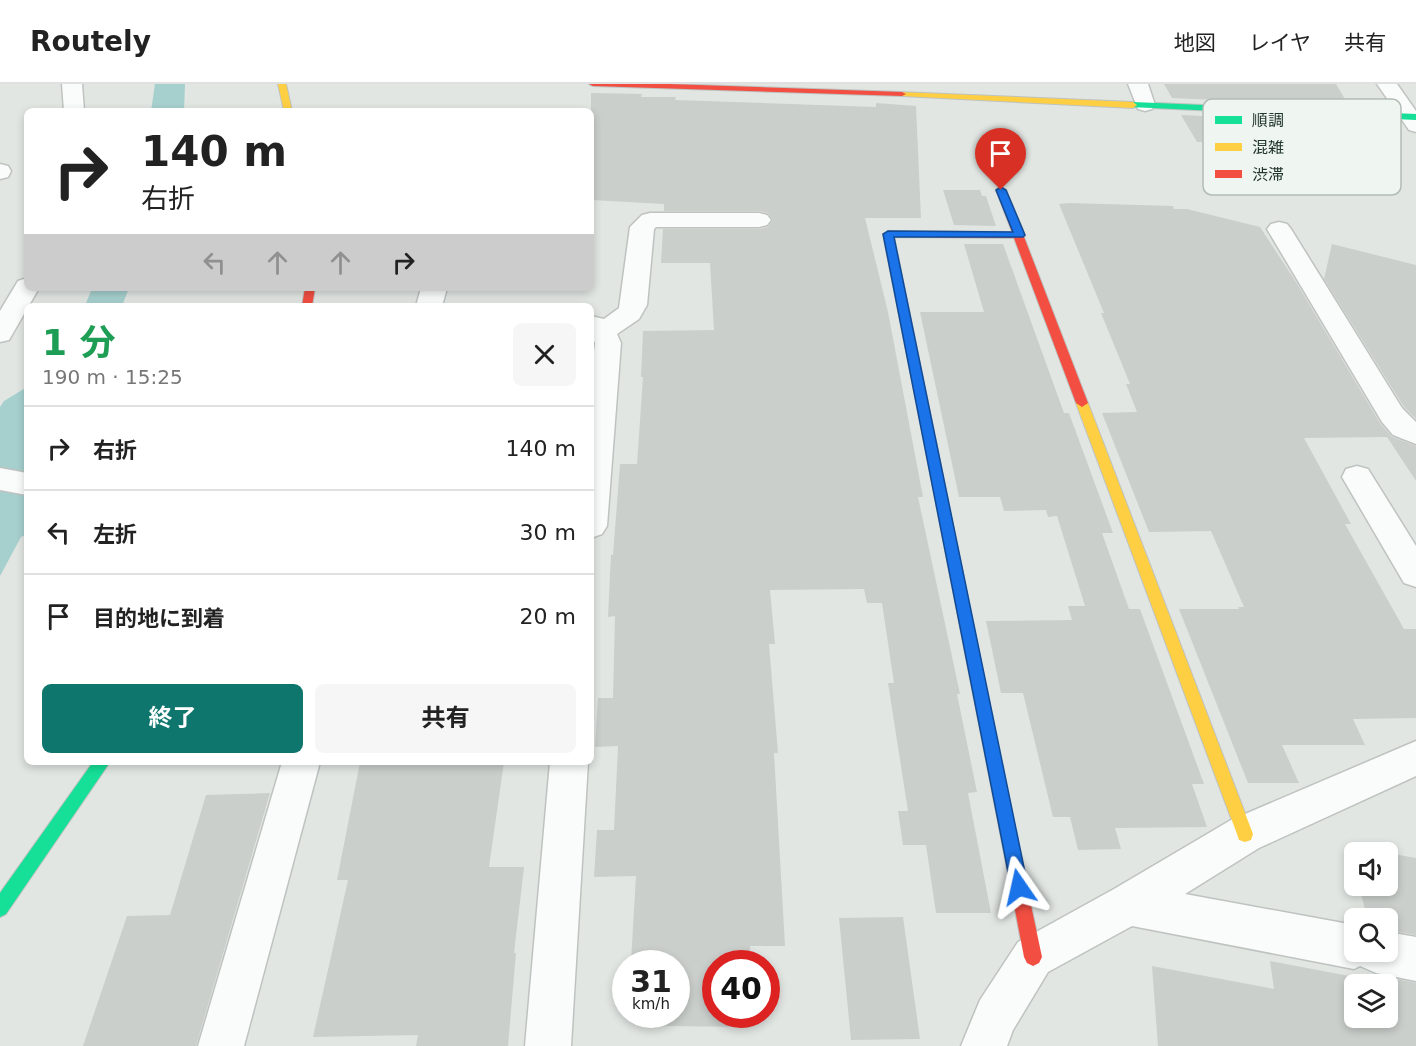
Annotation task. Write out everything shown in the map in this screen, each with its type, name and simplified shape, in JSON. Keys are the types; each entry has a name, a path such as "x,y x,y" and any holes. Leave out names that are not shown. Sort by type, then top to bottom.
{"street":[{"path":"72,84 74,108"},
{"path":"282,84 287,108"},
{"path":"593,84 869,88 1203,108"},
{"path":"1138,84 1145,105"},
{"path":"1387,84 1398,99"},
{"path":"1401,103 1414,120"},
{"path":"1001,190 1020,235 1245,834"},
{"path":"594,494 608,343 597,328 630,313 634,305 642,227 650,220 759,220"},
{"path":"1279,229 1392,415 1403,428 1416,434"},
{"path":"1020,235 888,234 1034,957"},
{"path":"0,334 24,291"},
{"path":"1357,477 1416,574"},
{"path":"0,479 24,483"},
{"path":"984,1046 996,1016 1034,957 1129,904 1245,834 1416,758"},
{"path":"0,908 100,765"},
{"path":"220,1046 300,765"},
{"path":"548,1046 569,765"},
{"path":"1129,904 1344,945"},
{"path":"1398,955 1416,958"}],"water":[{"path":"155,84 185,84 184,108 151,108"},
{"path":"91,291 128,291 123,303 86,303"},
{"path":"24,389 24,536 21,537 0,576 0,407 4,401"}],"building":[{"path":"1164,84 1336,84 1345,99 1203,99 1172,98"},
{"path":"591,93 642,94 641,97 676,97 675,100 876,107 876,103 916,106 921,218 865,218 888,312 923,497 918,497 960,694 957,694 977,792 968,793 991,913 936,913 926,845 903,845 898,811 908,811 888,683 894,683 882,603 867,603 864,589 770,590 775,644 769,644 778,753 774,753 785,946 750,946 750,950 702,950 702,1026 690,1026 690,950 632,950 636,876 594,877 597,830 614,830 618,746 595,747 598,698 613,698 615,616 608,617 611,555 613,555 620,464 637,464 643,377 641,377 643,331 714,330 710,263 661,263 663,229 759,229 768,227 773,220 768,213 759,211 664,211 664,204 594,200 594,108 591,108"},
{"path":"1181,115 1203,116 1203,142 1197,142"},
{"path":"943,190 980,190 982,196 986,196 996,226 954,225"},
{"path":"1059,204 1173,206 1174,209 1187,209 1260,227 1296,282 1380,423 1392,437 1416,446 1416,481 1387,437 1304,438 1351,524 1345,524 1404,629 1416,629 1416,718 1353,719 1365,745 1282,745 1299,783 1248,783 1179,609 1239,609 1238,607 1244,607 1211,531 1149,532 1102,413 1137,412 1126,384 1130,384 1101,313 1104,313"},
{"path":"964,244 1003,244 1064,413 1069,413 1113,533 1102,533 1129,609 1140,609 1204,784 1192,784 1207,827 1115,828 1121,849 1078,850 1070,817 1053,817 1023,693 1001,693 986,621 1072,620 1068,606 1085,606 1057,516 1048,517 1046,510 1004,511 1000,497 959,497 920,312 984,312"},
{"path":"1332,244 1416,265 1416,419 1404,407 1324,279"},
{"path":"359,765 504,765 489,867 524,867 514,953 516,953 508,1046 416,1046 418,1035 313,1037 348,880 337,880"},
{"path":"270,793 196,1046 83,1046 127,916 170,915 206,795"},
{"path":"1398,855 1416,858 1416,935 1398,932 1398,908 1365,908 1362,896 1398,896"},
{"path":"903,917 920,1039 851,1040 839,918"},
{"path":"1270,961 1344,975 1344,1028 1398,1028 1398,980 1416,983 1416,1046 1158,1046 1152,966 1274,989"}],"traffic: fast":[{"path":"1133,105 1203,108"},
{"path":"1401,116 1416,117"},
{"path":"0,908 100,765"}],"traffic: slow":[{"path":"282,84 287,108"},
{"path":"902,94 1133,105"},
{"path":"1082,403 1245,834"},
{"path":"932,452 1015,868"}],"traffic: jam":[{"path":"593,84 902,94"},
{"path":"1001,190 1082,403"},
{"path":"932,452 888,234 1020,235"},
{"path":"308,303 310,291"},
{"path":"1015,868 1033,957"}],"route":[{"path":"1001,190 1020,235 888,234 1019,887"}]}
